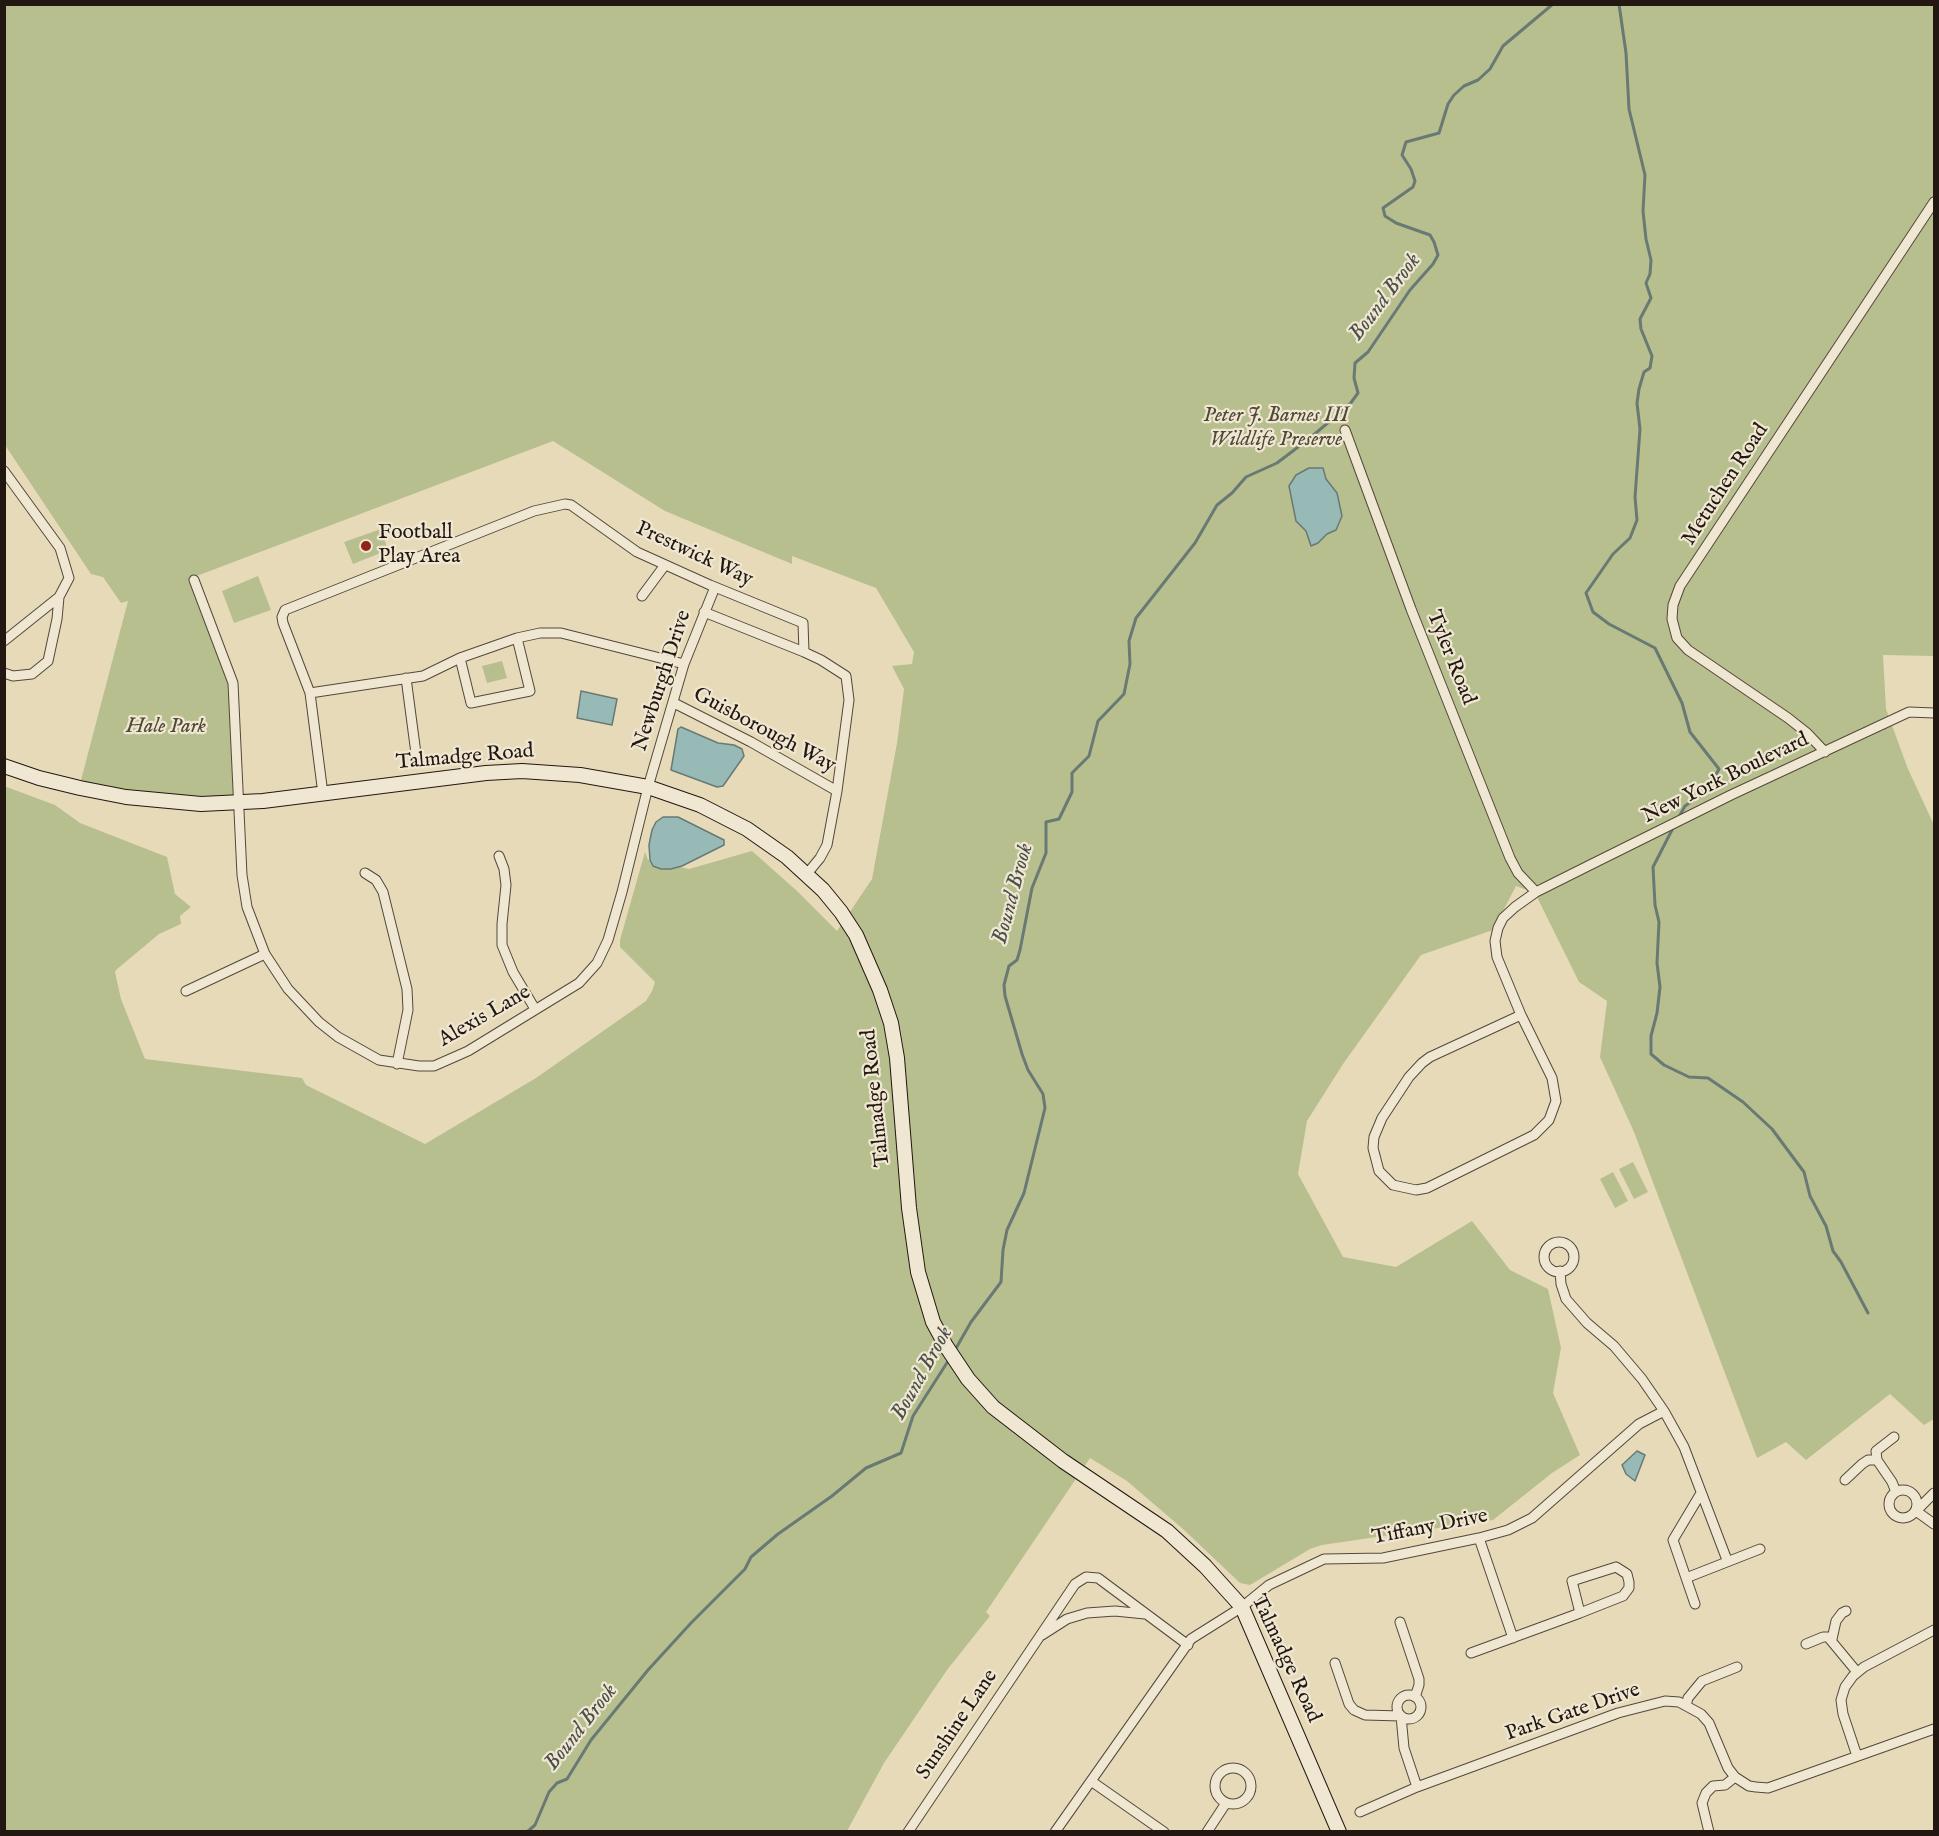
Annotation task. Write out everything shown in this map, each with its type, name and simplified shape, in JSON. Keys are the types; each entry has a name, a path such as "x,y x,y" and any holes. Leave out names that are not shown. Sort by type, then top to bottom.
{"street":[{"name":"Metuchen Road","path":"1825,752 1807,733 1788,718 1688,651 1677,638 1672,619 1673,605 1680,586 1935,202"},
{"name":"Tyler Road","path":"1345,430 1411,609 1510,858 1518,873 1536,891"},
{"path":"4,641 59,597 69,579 60,548 5,472"},
{"name":"Prestwick Way","path":"323,794 310,693 282,617 285,610 534,511 565,504 572,505 637,552 803,623 804,652"},
{"path":"642,596 665,565"},
{"name":"Alexis Lane","path":"194,580 233,683 242,865 247,907 265,954 288,989 328,1029 371,1056 398,1064 434,1066 452,1059 579,983 597,963 608,940 648,787"},
{"name":"Newburgh Drive","path":"648,787 684,664 715,587"},
{"path":"4,673 13,676 32,674 48,661 59,597"},
{"path":"704,612 804,652 846,676 849,700 827,845 806,875"},
{"path":"310,693 423,676 460,658 517,638 540,633 561,633 684,664"},
{"path":"460,658 471,703 530,691 517,638"},
{"path":"406,678 417,761"},
{"name":"Guisborough Way","path":"674,703 751,742 837,791"},
{"name":"New York Boulevard","path":"1521,1015 1430,1057 1409,1077 1382,1118 1374,1137 1373,1148 1379,1171 1394,1185 1416,1190 1427,1188 1534,1135 1549,1120 1556,1101 1552,1078 1521,1015 1497,957 1495,941 1498,928 1503,918 1515,907 1536,891 1909,712 1935,713"},
{"name":"Talmadge Road","path":"4,766 49,780 126,797 201,804 240,803 323,794 486,773 522,771 580,775 648,787 700,805 727,818 777,850 806,875 841,912 856,935 880,990 891,1023 918,1272 933,1322 946,1346 962,1372 993,1407 1038,1442 1167,1531 1205,1566 1242,1607 1339,1832"},
{"path":"499,856 506,885 502,945 513,972 535,1009"},
{"path":"365,873 376,880 383,892 407,989 408,1010 398,1064"},
{"path":"186,992 265,954"},
{"path":"1560,1271 1566,1299 1587,1323 1614,1346 1642,1379 1664,1411 1684,1447 1727,1560"},
{"name":"Tiffany Drive","path":"1055,1832 1191,1639 1242,1607 1269,1585 1324,1559 1383,1558 1508,1530 1532,1518 1640,1424 1664,1411"},
{"path":"1894,1437 1876,1451 1876,1460 1892,1482 1896,1492"},
{"path":"1845,1480 1868,1460 1876,1460"},
{"path":"1916,1511 1918,1502 1913,1493 1905,1490 1896,1492 1890,1499 1892,1513 1905,1519 1913,1515 1935,1493"},
{"path":"1695,1604 1673,1540 1701,1493"},
{"path":"1916,1511 1935,1524"},
{"path":"1479,1538 1513,1638"},
{"path":"1686,1578 1760,1549"},
{"path":"1471,1653 1580,1613 1623,1596 1629,1588 1627,1574 1616,1567 1572,1581 1580,1613"},
{"name":"Sunshine Lane","path":"908,1832 1075,1584 1086,1577 1098,1578 1188,1645"},
{"name":"Sunshine Lane","path":"1038,1638 1067,1619 1087,1612 1115,1611 1146,1614"},
{"path":"1832,1639 1836,1621 1846,1611"},
{"path":"1335,1663 1349,1704 1354,1710 1365,1715 1412,1718 1418,1714 1420,1706 1415,1697 1419,1679 1400,1622"},
{"path":"1857,1756 1841,1700 1845,1687 1857,1672 1935,1630"},
{"path":"1806,1644 1823,1637 1832,1639 1857,1672"},
{"path":"1737,1667 1702,1680 1688,1698 1686,1706 1701,1714 1728,1768 1735,1777 1749,1786 1768,1788 1935,1729"},
{"path":"1415,1697 1404,1696 1398,1701 1397,1709 1401,1716 1404,1748 1417,1787"},
{"name":"Park Gate Drive","path":"1360,1812 1417,1787 1618,1713 1665,1701 1679,1702 1686,1706"},
{"path":"1228,1768 1239,1768 1251,1781 1250,1793 1243,1802 1226,1803 1217,1796 1215,1779 1218,1774 1228,1768"},
{"path":"1709,1832 1702,1803 1706,1793 1713,1786 1725,1785 1735,1777"},
{"path":"1091,1781 1164,1832"},
{"path":"1207,1832 1226,1803"}],"green space":[{"name":"Peter J. Barnes III Wildlife Preserve","path":"5,5 1934,5 1934,656 1883,655 1886,709 1908,769 1934,825 1934,1419 1924,1425 1890,1394 1806,1460 1786,1442 1757,1458 1634,1132 1600,1057 1607,1001 1579,982 1535,893 1516,886 1493,930 1421,955 1343,1064 1307,1121 1298,1174 1343,1257 1396,1267 1472,1221 1510,1270 1548,1289 1561,1348 1553,1393 1580,1455 1552,1473 1493,1520 1322,1545 1310,1549 1250,1585 1240,1583 1183,1529 1127,1481 1090,1458 986,1612 990,1616 947,1670 884,1763 847,1831 5,1831 4,786 55,805 80,823 167,857 175,894 191,907 180,916 181,924 159,934 115,972 121,999 145,1059 302,1078 306,1085 425,1144 536,1078 646,1001 655,982 620,947 645,852 648,860 689,869 752,851 837,931 872,879 897,743 904,689 892,666 912,664 914,652 876,588 792,556 792,564 665,511 553,441 194,577 229,670 240,803 163,798 80,784 128,601 121,603 103,577 91,574 5,445"},
{"name":"Football Play Area","path":"381,529 388,550 353,564 344,542"},
{"path":"258,576 271,610 234,623 222,591"},
{"path":"502,661 507,678 487,683 482,666"},
{"path":"1633,1162 1648,1192 1634,1199 1619,1169"},
{"path":"1613,1172 1628,1201 1615,1208 1600,1179"}],"water":[{"path":"1309,468 1323,468 1326,479 1337,493 1342,516 1336,530 1311,546 1306,531 1296,521 1289,486 1296,475"},
{"path":"581,691 617,699 612,725 577,718"},
{"path":"681,727 718,743 734,745 742,749 744,756 723,786 717,787 671,770 678,729"},
{"path":"663,817 678,817 724,840 724,845 682,866 661,869 653,866 650,860 649,845 652,830 656,822"},
{"path":"1637,1451 1645,1455 1635,1481 1626,1474 1622,1465"}],"waterway":[{"name":"Bound Brook","path":"955,1350 971,1322 1001,1282 1007,1230 1024,1193 1045,1108 1043,1094 1028,1070 1022,1054 1005,996 1004,985 1009,966 1017,960 1032,888 1046,853 1046,822 1059,819 1072,792 1072,773 1089,756 1098,721 1124,694 1130,664 1129,641 1136,618 1195,543 1217,505 1246,477 1277,463 1310,438 1350,404 1358,393 1354,378 1355,363 1368,352 1410,290 1438,255 1430,235 1396,223 1385,216 1383,208 1413,187 1415,181 1402,155 1406,142 1439,133 1448,104 1454,95 1464,86 1478,80 1490,69 1503,46 1553,4"},
{"path":"1619,4 1626,53 1629,109 1645,175 1643,211 1651,260 1650,274 1646,283 1651,298 1640,319 1641,329 1652,356 1650,368 1644,372 1637,403 1640,429 1635,497 1637,520 1630,538 1613,554 1586,593 1593,612 1609,624 1655,648 1682,703 1690,732 1719,769 1707,791 1685,806 1679,817"},
{"path":"1673,828 1653,867 1655,905 1659,922 1657,963 1660,987 1651,1036 1651,1054 1664,1065 1689,1077 1708,1078 1743,1102 1772,1129 1804,1172 1810,1196 1826,1226 1833,1251 1868,1313"},
{"name":"Bound Brook","path":"527,1832 535,1825 549,1792 557,1783 567,1779 591,1740 648,1670 745,1569 751,1557 866,1468 901,1453 913,1416 950,1358"}],"place":[{"name":"Football Play Area","path":"366,546"}],"park label":[{"name":"Hale Park","path":"166,728"}]}
